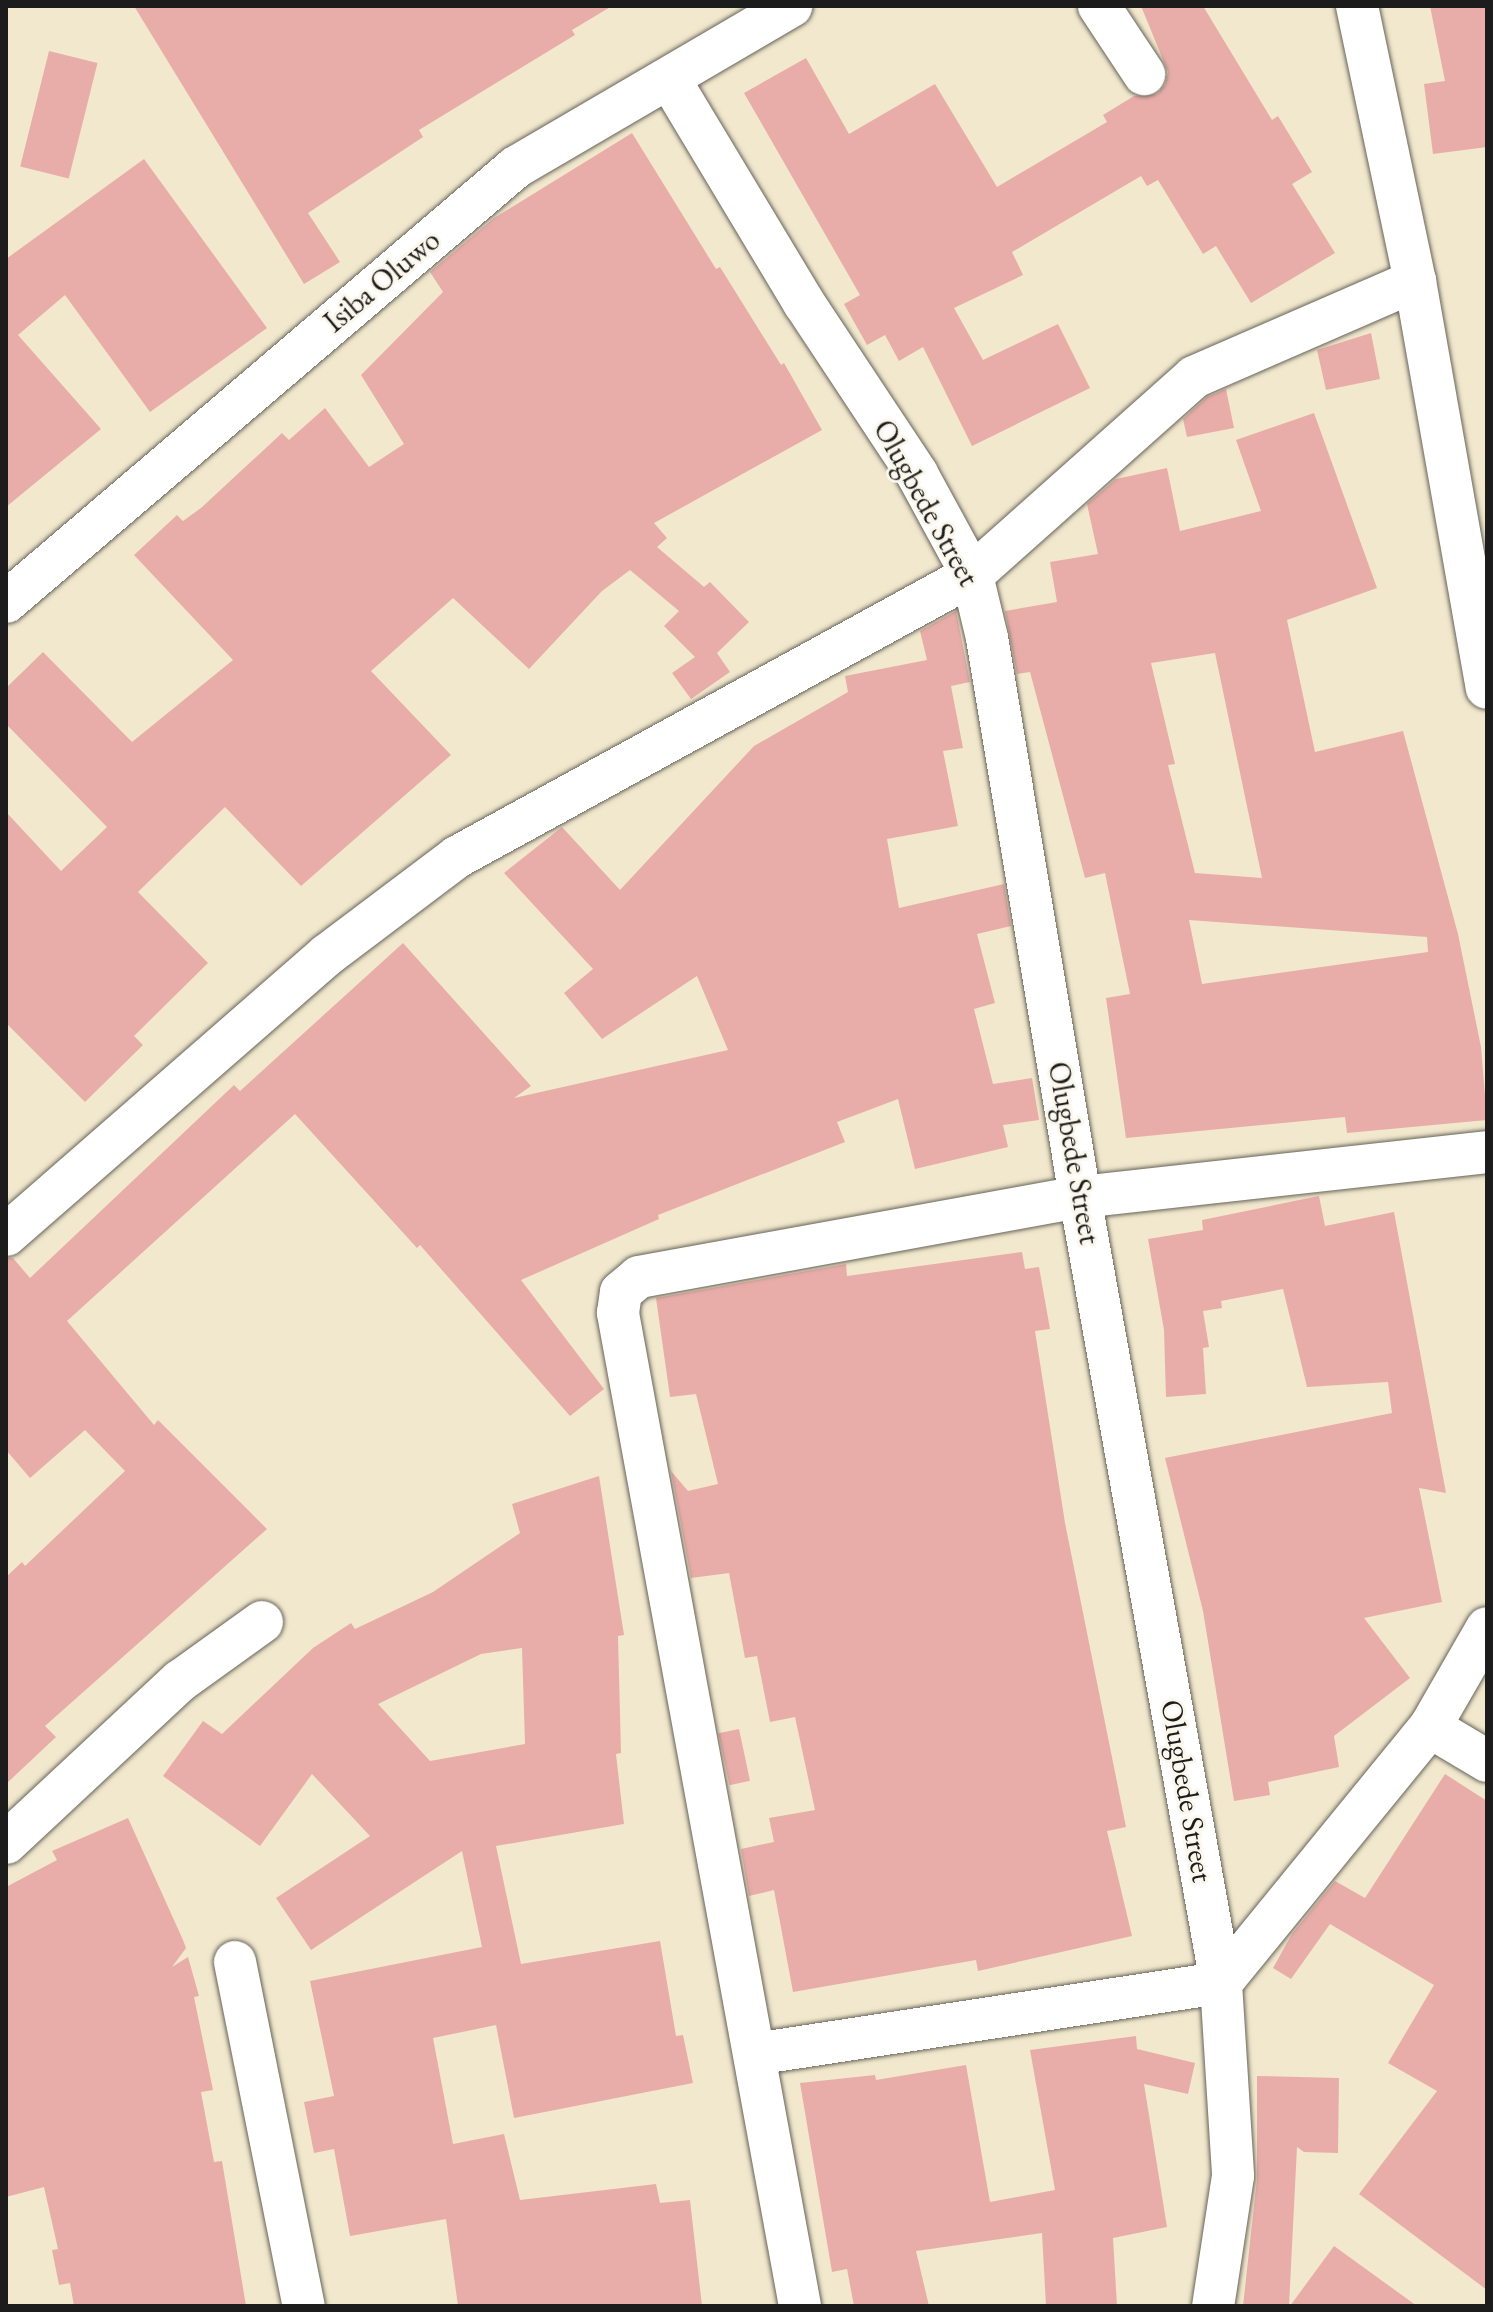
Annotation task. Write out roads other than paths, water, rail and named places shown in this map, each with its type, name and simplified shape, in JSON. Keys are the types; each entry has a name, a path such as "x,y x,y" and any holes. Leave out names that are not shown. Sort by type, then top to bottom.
{"street":[{"name":"Isiba Oluwo","path":"6,602 516,167 670,80 791,6"},
{"path":"1099,6 1144,74"},
{"path":"1357,6 1415,281 1487,688"},
{"name":"Olugbede Street","path":"670,80 804,303 917,474 972,575 987,638 1080,1197 1221,1983 1233,2176 1213,2306"},
{"path":"6,1235 327,955 457,857 972,575 1194,377 1415,281"},
{"path":"800,2306 618,1313 621,1292 639,1277 1080,1197 1487,1152"},
{"path":"6,1843 180,1681 262,1622"},
{"path":"755,2054 1221,1983 1430,1727 1487,1628"},
{"path":"1430,1727 1487,1761"},
{"path":"235,1962 304,2306"}]}
